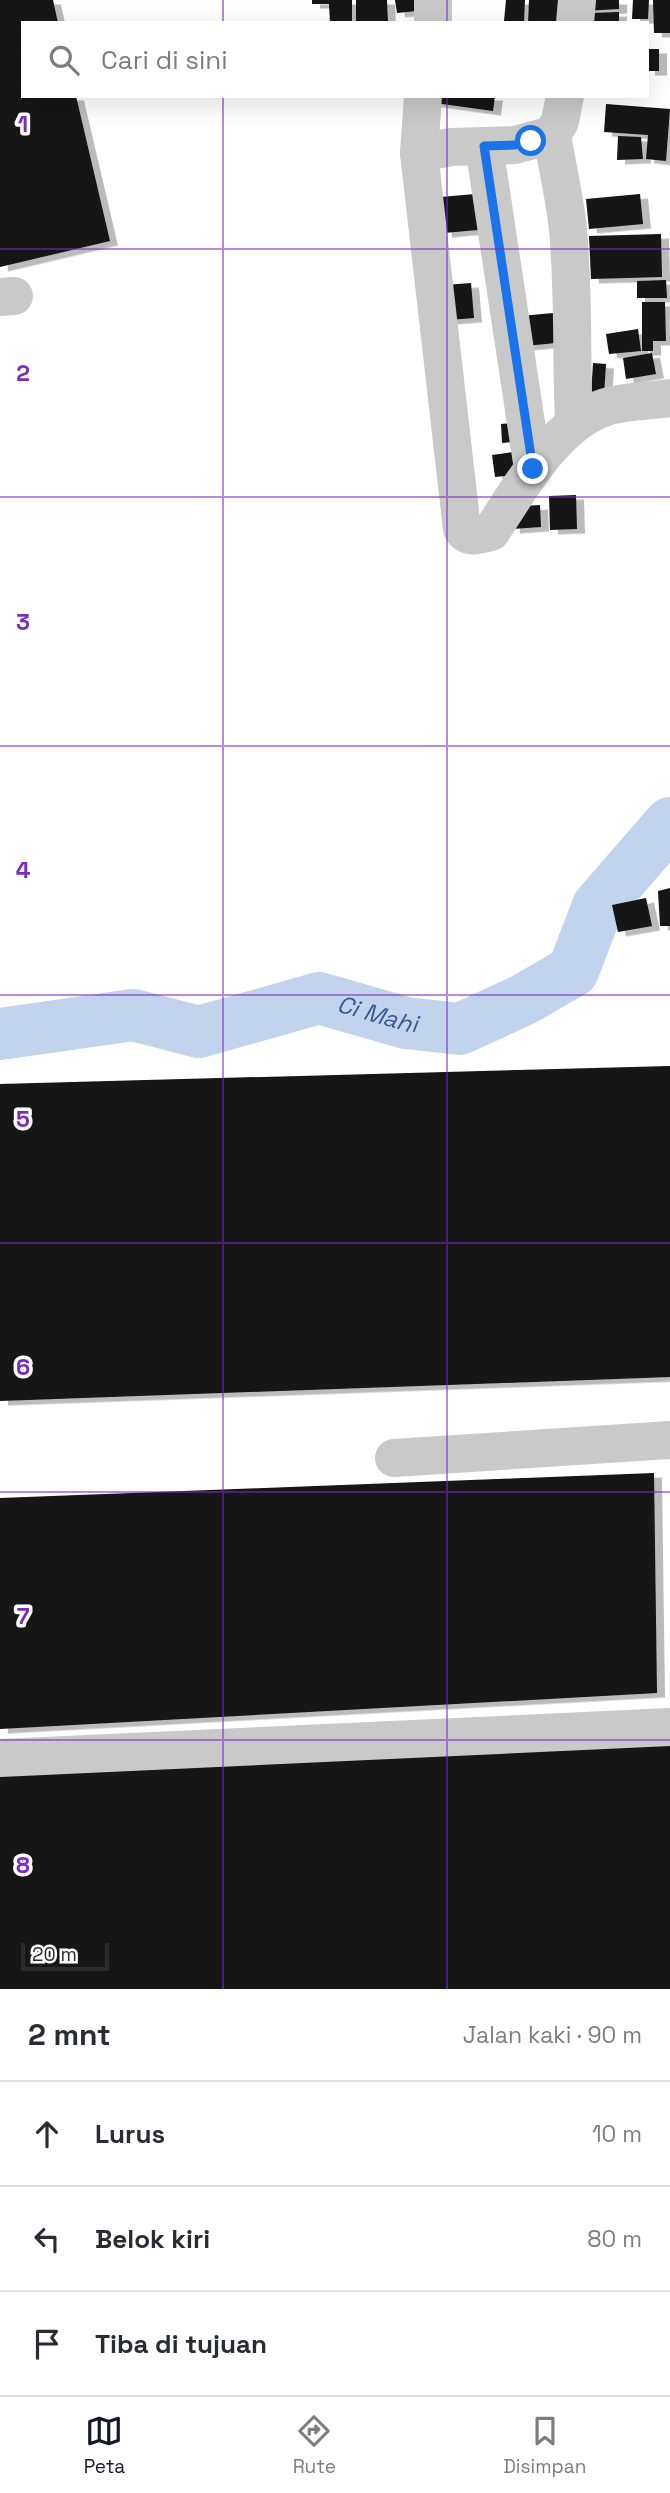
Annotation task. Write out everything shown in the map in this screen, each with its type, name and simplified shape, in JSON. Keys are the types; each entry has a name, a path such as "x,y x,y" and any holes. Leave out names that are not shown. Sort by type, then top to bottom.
{"street":[{"path":"433,0 433,21"},
{"path":"575,21 577,0"},
{"path":"423,98 419,153 462,529 465,534 469,536 491,532 533,469 575,423 606,408 670,398"},
{"path":"565,98 560,121 552,135 568,229 573,308 575,423"},
{"path":"419,153 451,147 515,145 552,135"},
{"path":"484,146 533,469"},
{"path":"394,1458 670,1440"},
{"path":"0,1758 670,1727"}],"building":[{"path":"0,0 53,0 58,21 21,21 21,98 76,98 110,241 0,267"},
{"path":"312,0 352,0 352,21 330,21 329,4 312,4"},
{"path":"356,0 387,0 388,21 356,21"},
{"path":"395,0 415,0 417,11 397,13"},
{"path":"506,0 525,0 524,21 504,21"},
{"path":"529,0 559,0 558,21 528,21"},
{"path":"583,0 619,0 619,9 583,11"},
{"path":"633,0 649,0 648,19 632,19"},
{"path":"653,0 670,0 670,33 654,33"},
{"path":"619,12 619,21 591,21 590,13"},
{"path":"649,49 659,49 659,71 649,71"},
{"path":"429,98 495,98 493,111 428,102"},
{"path":"606,104 670,109 666,161 646,159 648,135 604,132"},
{"path":"618,136 641,137 643,159 617,160"},
{"path":"475,194 478,230 444,233 441,197"},
{"path":"640,194 643,224 589,229 586,199"},
{"path":"661,234 662,277 591,279 589,236"},
{"path":"666,280 667,298 637,298 637,281"},
{"path":"471,283 474,318 448,320 445,285"},
{"path":"642,302 665,302 666,341 653,341 653,351 642,351"},
{"path":"553,313 556,343 525,346 521,316"},
{"path":"638,329 641,351 609,354 606,334"},
{"path":"652,353 656,374 626,379 623,358"},
{"path":"593,363 606,364 604,395 591,394"},
{"path":"523,422 525,441 502,443 501,424"},
{"path":"513,452 516,475 495,477 492,455"},
{"path":"576,495 577,529 550,530 549,496"},
{"path":"540,505 541,527 512,529 510,507"},
{"path":"670,888 670,926 660,926 658,891"},
{"path":"646,898 652,926 618,932 612,905"},
{"path":"670,1066 670,1377 0,1401 0,1084"},
{"path":"654,1473 657,1693 0,1729 0,1498"},
{"path":"670,1742 670,1989 0,1989 0,1776"}],"waterway":[{"name":"Ci Mahi","path":"0,1034 133,1015 199,1032 319,998 406,1023 460,1029 523,1000 573,971 598,906 670,823"}],"route":[{"path":"531,141 515,145 484,146 533,469"}]}
